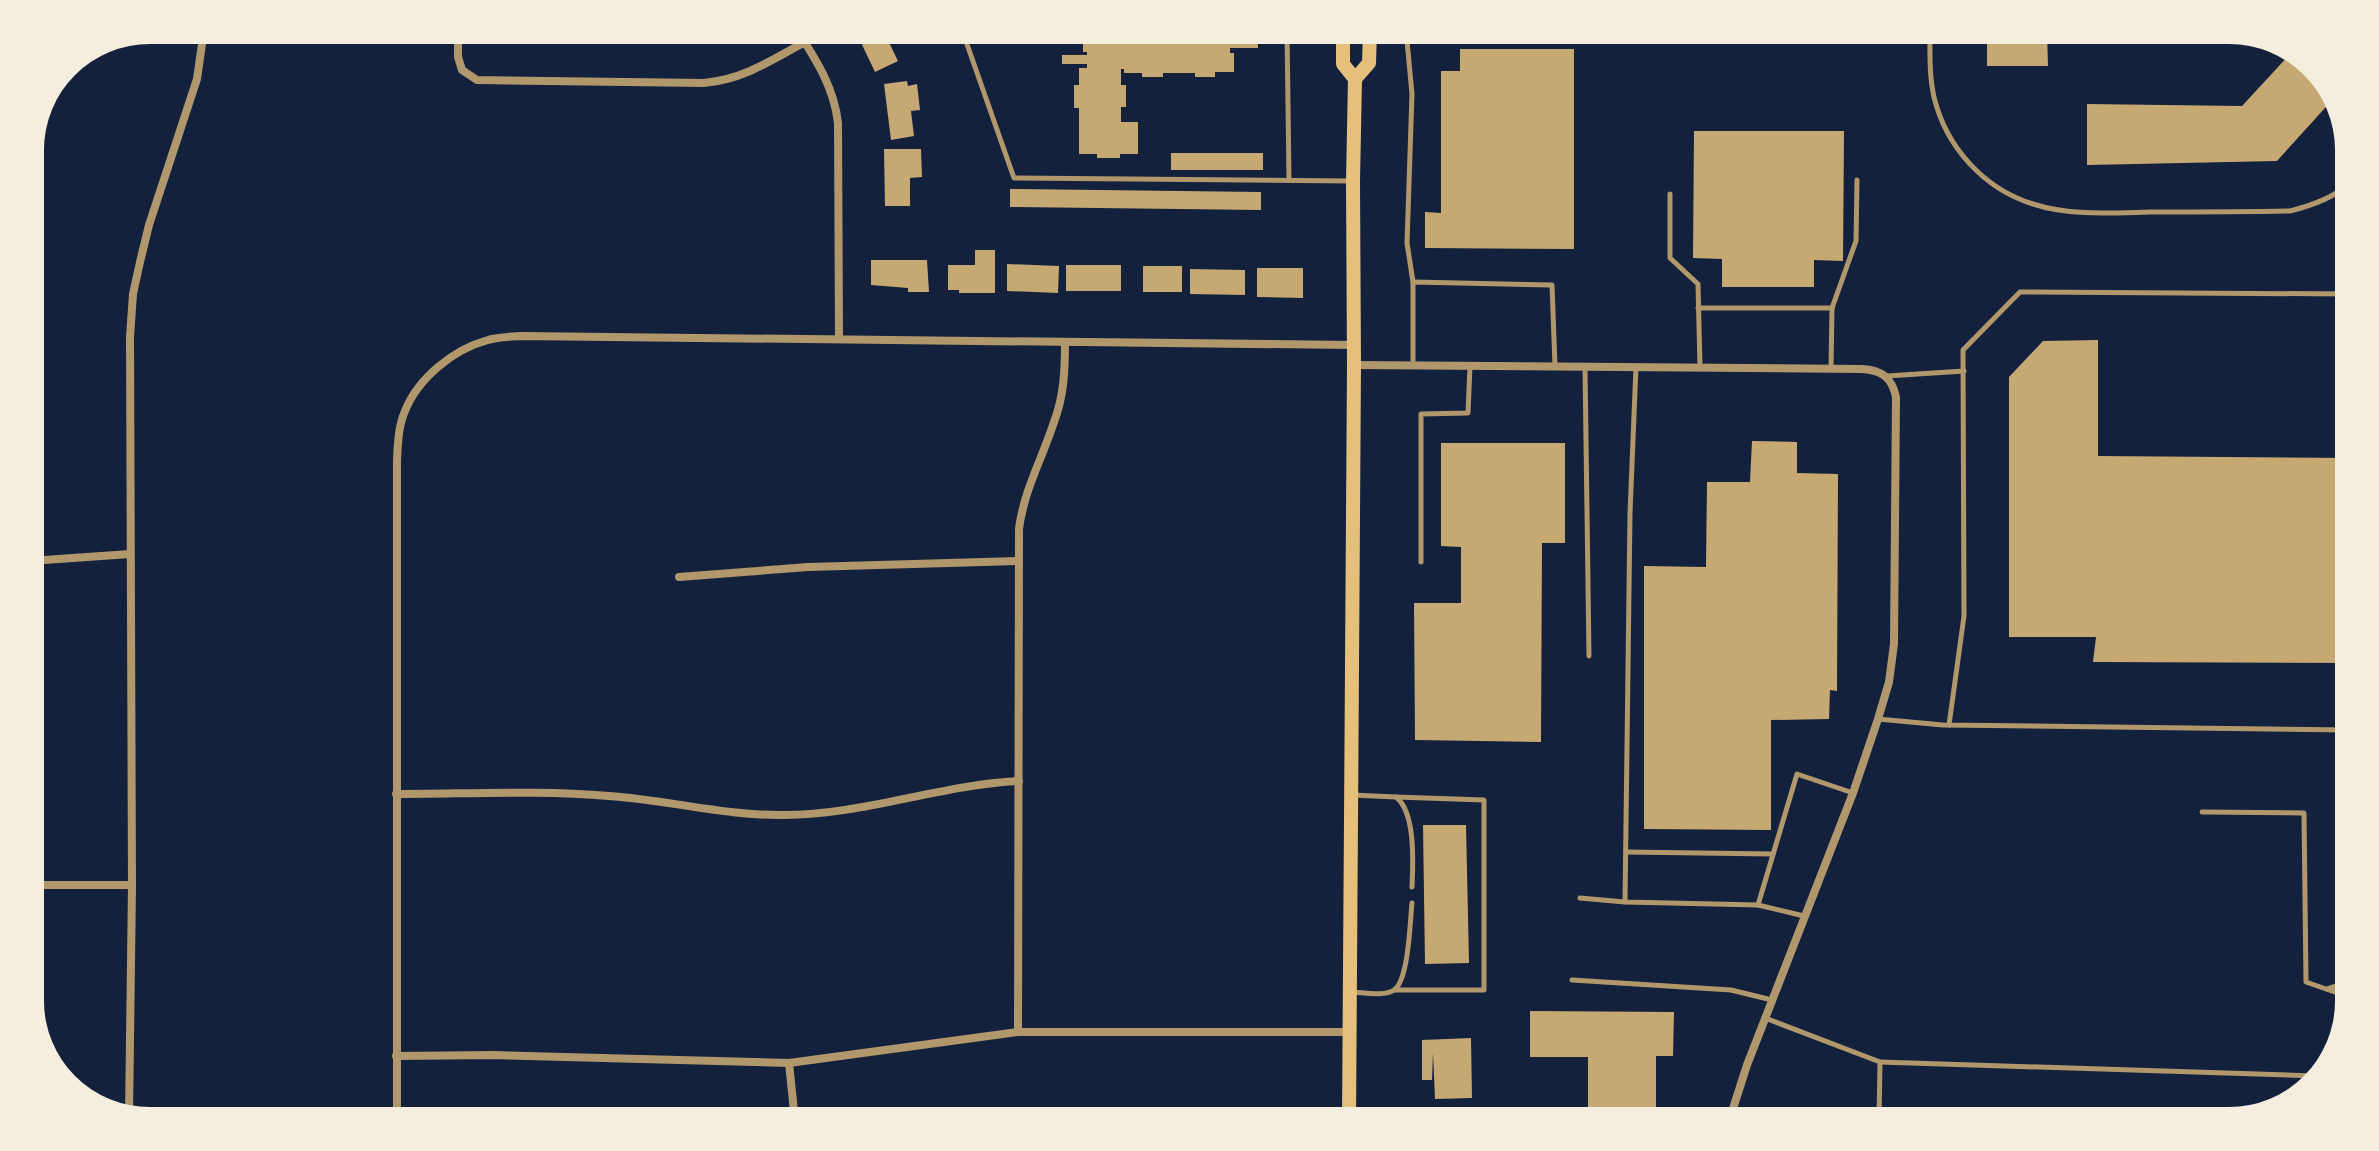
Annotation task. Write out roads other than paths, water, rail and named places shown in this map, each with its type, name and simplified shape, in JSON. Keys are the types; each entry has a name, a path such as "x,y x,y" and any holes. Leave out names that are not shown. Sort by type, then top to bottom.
{"main road":[{"path":"1343,44 1343,64 1355,79 1349,1107"},
{"path":"1355,79 1369,63 1370,44"}],"street":[{"path":"129,1104 132,885 130,337 133,294 149,225 197,79 202,44"},
{"path":"458,44 462,70 477,80 704,83 747,75 801,44"},
{"path":"806,44 827,80 837,112 839,339"},
{"path":"397,1107 398,435 405,411 418,388 434,370 459,351 488,340 520,336 1353,345"},
{"path":"1018,1032 1019,561 1022,504 1055,420 1065,381 1065,342"},
{"path":"1354,365 1831,368 1876,370 1887,376 1893,385 1896,397 1894,644 1889,682 1853,793 1765,1018 1734,1107"},
{"path":"44,560 130,554"},
{"path":"679,577 808,567 1019,561"},
{"path":"396,794 607,796 737,813 785,815 831,812 939,790 1019,781"},
{"path":"44,885 132,885"},
{"path":"396,1056 494,1055 789,1063 1018,1032 1350,1032"},
{"path":"789,1063 794,1107"}],"lane":[{"path":"967,44 1014,178 1353,181"},
{"path":"1287,44 1289,180"},
{"path":"1407,44 1412,94 1407,243 1413,282 1413,365"},
{"path":"1930,44 1934,98 1948,134 1968,163 1995,188 2034,205 2081,213 2290,211 2308,207 2335,194"},
{"path":"1831,368 1832,308 1856,241 1857,180"},
{"path":"1670,194 1670,258 1698,284 1700,367"},
{"path":"1413,282 1552,285 1555,366"},
{"path":"1949,725 1964,616 1963,350 2020,292 2335,294"},
{"path":"1698,308 1832,308"},
{"path":"1421,562 1421,414 1468,413 1470,365"},
{"path":"1585,366 1589,656"},
{"path":"1625,902 1630,513 1636,367"},
{"path":"1887,376 1964,371"},
{"path":"1878,719 1949,725 2335,730"},
{"path":"1758,905 1797,774 1853,793"},
{"path":"1349,992 1484,990 1484,800 1351,795"},
{"path":"1396,797 1407,810 1412,887"},
{"path":"2202,812 2304,813 2306,982 2335,992"},
{"path":"1626,852 1773,854"},
{"path":"1580,898 1758,905 1804,916"},
{"path":"1395,990 1400,983 1407,954 1412,903"},
{"path":"1572,980 1731,990 1772,1000"},
{"path":"2326,989 2335,986"},
{"path":"1765,1018 1880,1062 2304,1076"},
{"path":"1879,1107 1880,1062"}]}
